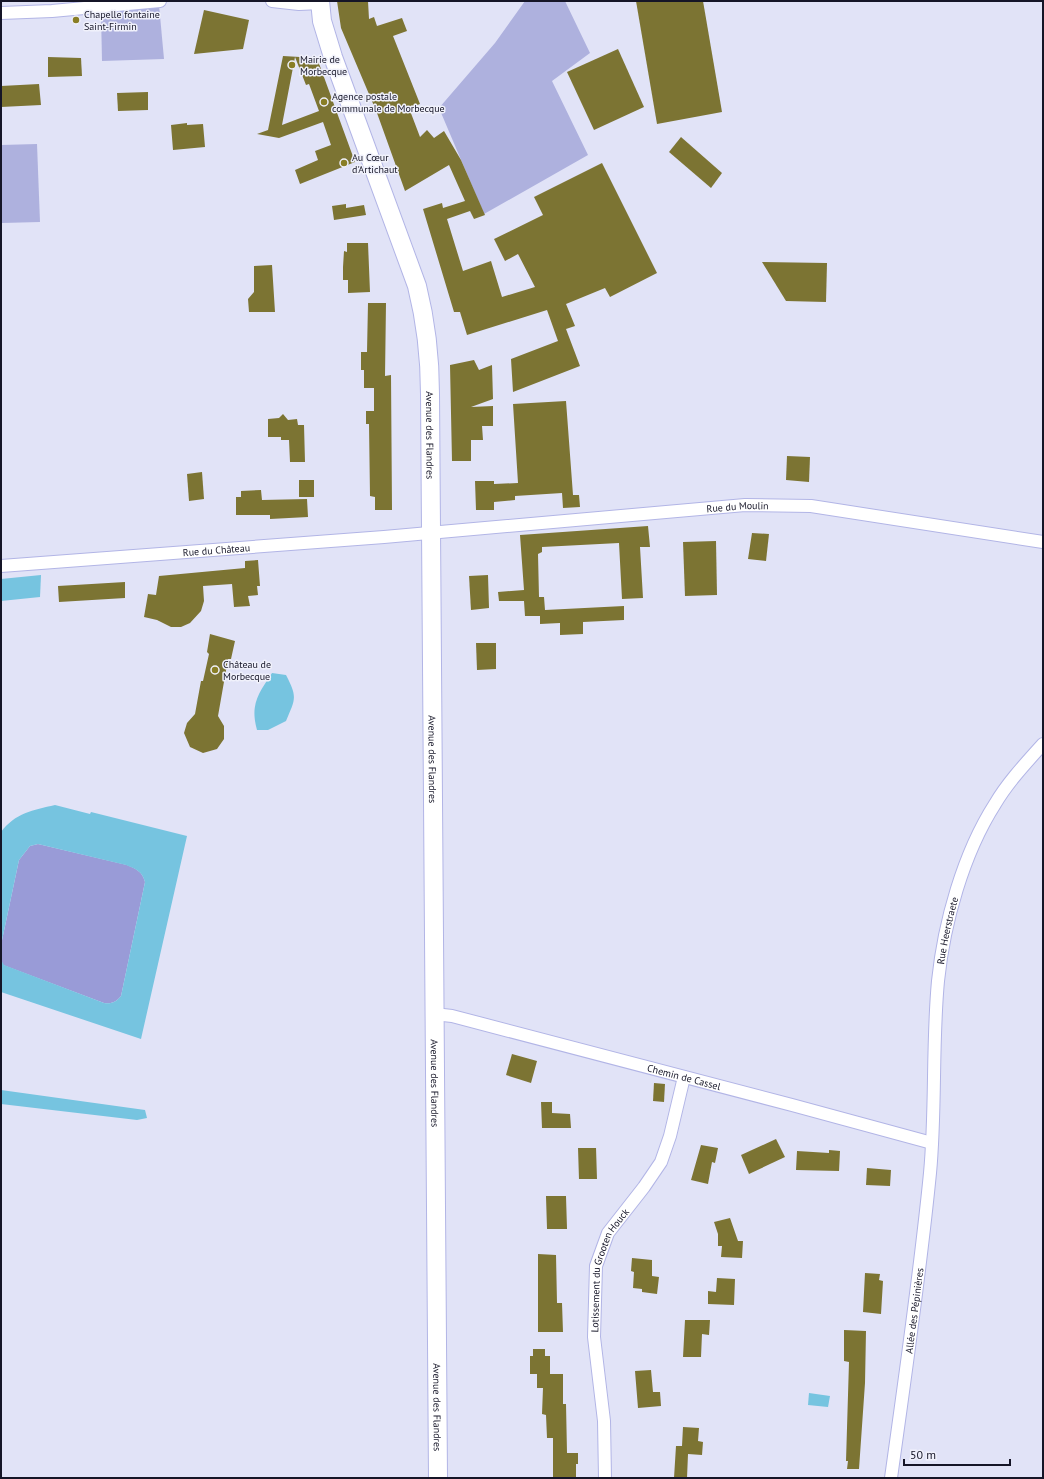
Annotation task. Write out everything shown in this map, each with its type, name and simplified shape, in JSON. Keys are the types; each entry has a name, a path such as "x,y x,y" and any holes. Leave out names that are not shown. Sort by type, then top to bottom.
{"main road":[{"name":"Avenue des Flandres","path":"320,2 322,21 333,57 417,286 424,318 430,377 438,1478"}],"street":[{"path":"1,12 52,11 116,3 160,1"},
{"path":"272,1 299,4 320,2"},
{"name":"Rue du Moulin","path":"431,532 745,505 778,504 837,510 1043,542"},
{"name":"Rue du Château","path":"1,566 431,532"},
{"name":"Rue Heerstraete","path":"932,1144 938,981 942,950 953,905 971,850 989,814 1008,784 1043,744"},
{"name":"Chemin de Cassel","path":"434,1014 452,1016 932,1144"},
{"name":"Lotissement du Grooten Houck","path":"605,1478 604,1421 594,1337 596,1266 608,1234 661,1162 670,1136 684,1077"},
{"name":"Allée des Pépinières","path":"891,1478 914,1316 932,1144"}],"shaded area":[{"path":"525,1 565,1 590,53 552,81 588,155 484,214 439,108 495,43"},
{"path":"159,5 164,59 102,61 101,14"},
{"path":"37,144 40,222 2,223 1,145"},
{"path":"41,575 40,597 1,601 1,579"},
{"path":"272,673 286,675 294,694 293,703 286,721 268,730 257,730 254,714 255,707 259,694"},
{"path":"55,805 90,814 91,812 187,836 141,1039 1,992 1,960 4,965 104,1003 114,1002 121,996 145,882 140,873 130,866 38,844 30,846 19,860 1,945 1,832 18,816"},
{"path":"38,844 127,865 138,871 144,878 145,882 121,996 114,1002 104,1003 3,965 1,960 1,945 19,860 30,846"},
{"path":"1,1090 145,1110 147,1118 137,1120 1,1104"},
{"path":"809,1393 830,1396 828,1407 808,1405"}],"building":[{"path":"337,1 368,1 369,19 374,17 377,26 402,18 407,31 393,36 420,104 409,108 420,137 427,130 434,138 444,131 461,160 485,215 474,219 470,211 447,219 463,271 491,261 502,297 535,287 518,254 505,261 494,239 543,215 534,197 602,163 657,273 610,297 605,288 566,304 575,326 566,329 580,366 513,392 511,359 558,341 547,310 467,335 460,312 454,312 423,209 442,203 443,208 465,201 449,165 405,191 377,113 341,28"},
{"path":"636,1 703,1 722,112 657,124"},
{"path":"204,10 249,20 243,49 194,54"},
{"path":"618,49 644,107 594,130 567,72"},
{"path":"283,56 317,58 355,162 300,184 295,170 318,160 315,151 331,145 323,122 279,138 257,134 268,130","holes":["295,57 306,85 309,84 319,111 282,125"]},
{"path":"48,57 81,58 82,76 48,77"},
{"path":"39,84 41,105 1,107 1,86"},
{"path":"148,92 148,110 118,111 117,93"},
{"path":"187,123 187,125 203,124 205,147 173,150 171,125"},
{"path":"681,137 722,173 711,188 669,152"},
{"path":"346,204 346,208 364,205 366,215 334,220 332,206"},
{"path":"347,243 368,243 370,292 348,293 348,280 343,280 344,251 347,252"},
{"path":"762,262 827,263 826,302 786,301"},
{"path":"272,265 275,312 249,312 248,299 254,292 254,266"},
{"path":"368,303 386,303 385,376 391,375 392,510 375,510 375,497 370,496 369,424 366,424 366,411 374,411 374,388 364,388 364,370 361,370 361,352 367,352"},
{"path":"474,360 479,370 492,365 493,399 471,407 493,406 493,426 482,426 483,440 471,440 471,461 452,461 450,365"},
{"path":"566,401 573,495 579,495 580,507 563,508 562,493 515,496 515,500 494,502 494,510 476,510 475,481 494,481 494,484 518,483 513,404"},
{"path":"283,414 288,420 297,419 298,425 304,425 305,462 290,462 289,440 281,440 281,437 268,437 268,419 279,418"},
{"path":"787,456 810,457 809,482 786,480"},
{"path":"202,472 204,499 189,501 187,474"},
{"path":"299,480 314,480 314,497 299,497"},
{"path":"261,490 262,500 307,499 308,517 270,519 270,515 236,515 236,497 241,497 241,491"},
{"path":"648,526 650,547 640,547 643,598 622,599 619,543 542,547 542,552 538,554 539,597 544,597 545,610 624,606 624,620 583,622 583,634 560,635 560,623 540,624 540,616 525,616 524,601 499,601 498,592 524,590 520,535"},
{"path":"752,533 769,534 766,561 748,559"},
{"path":"716,541 717,595 685,596 683,542"},
{"path":"258,560 260,586 257,586 258,595 248,596 250,606 234,607 232,584 203,586 204,601 201,611 190,623 181,627 171,627 157,620 144,617 148,594 156,595 159,576 245,568 245,561"},
{"path":"488,575 489,608 471,610 469,576"},
{"path":"125,582 125,598 59,602 58,586"},
{"name":"Château de Morbecque","path":"210,634 235,641 231,659 228,659 218,716 224,726 224,739 217,749 203,753 190,747 184,733 187,723 195,714 201,681 203,681 209,654 207,652"},
{"path":"476,643 496,643 496,669 477,670"},
{"path":"512,1054 537,1061 531,1083 506,1075"},
{"path":"654,1083 665,1084 664,1102 653,1101"},
{"path":"541,1102 552,1102 552,1113 570,1114 571,1128 542,1128"},
{"path":"776,1139 785,1157 749,1174 741,1155"},
{"path":"701,1145 718,1148 715,1163 712,1162 708,1184 691,1180"},
{"path":"578,1148 596,1148 597,1179 579,1179"},
{"path":"829,1150 840,1151 839,1171 796,1170 797,1151 829,1153"},
{"path":"867,1168 891,1170 890,1186 866,1185"},
{"path":"546,1196 566,1196 567,1229 547,1229"},
{"path":"730,1218 738,1241 743,1241 742,1258 721,1257 722,1246 718,1246 718,1234 714,1222"},
{"path":"538,1254 556,1255 557,1303 562,1303 563,1332 538,1332"},
{"path":"632,1258 652,1260 652,1276 659,1277 657,1294 642,1292 642,1289 633,1288 634,1272 631,1271"},
{"path":"865,1273 880,1274 879,1280 883,1281 881,1314 863,1312"},
{"path":"717,1278 735,1279 734,1305 708,1304 708,1291 716,1292"},
{"path":"685,1320 710,1320 709,1335 702,1334 701,1357 683,1357"},
{"path":"844,1330 866,1331 865,1383 859,1469 847,1469 848,1461 846,1461 849,1362 844,1361"},
{"path":"533,1349 545,1349 545,1356 550,1356 550,1374 563,1374 563,1404 566,1404 567,1453 578,1453 576,1478 553,1478 553,1438 547,1438 546,1415 542,1414 543,1388 537,1388 537,1374 530,1374 530,1356 533,1356"},
{"path":"651,1370 653,1392 660,1392 661,1406 638,1408 635,1371"},
{"path":"683,1427 699,1428 698,1441 703,1442 702,1455 688,1454 687,1478 674,1478 676,1446 682,1446"}],"place":[{"name":"Chapelle fontaine Saint-Firmin","path":"76,20"},
{"name":"Mairie de Morbecque","path":"292,65"},
{"name":"Agence postale communale de Morbecque","path":"324,102"},
{"name":"Au Cœur d'Artichaut","path":"344,163"},
{"name":"Château de Morbecque","path":"215,670"}]}
